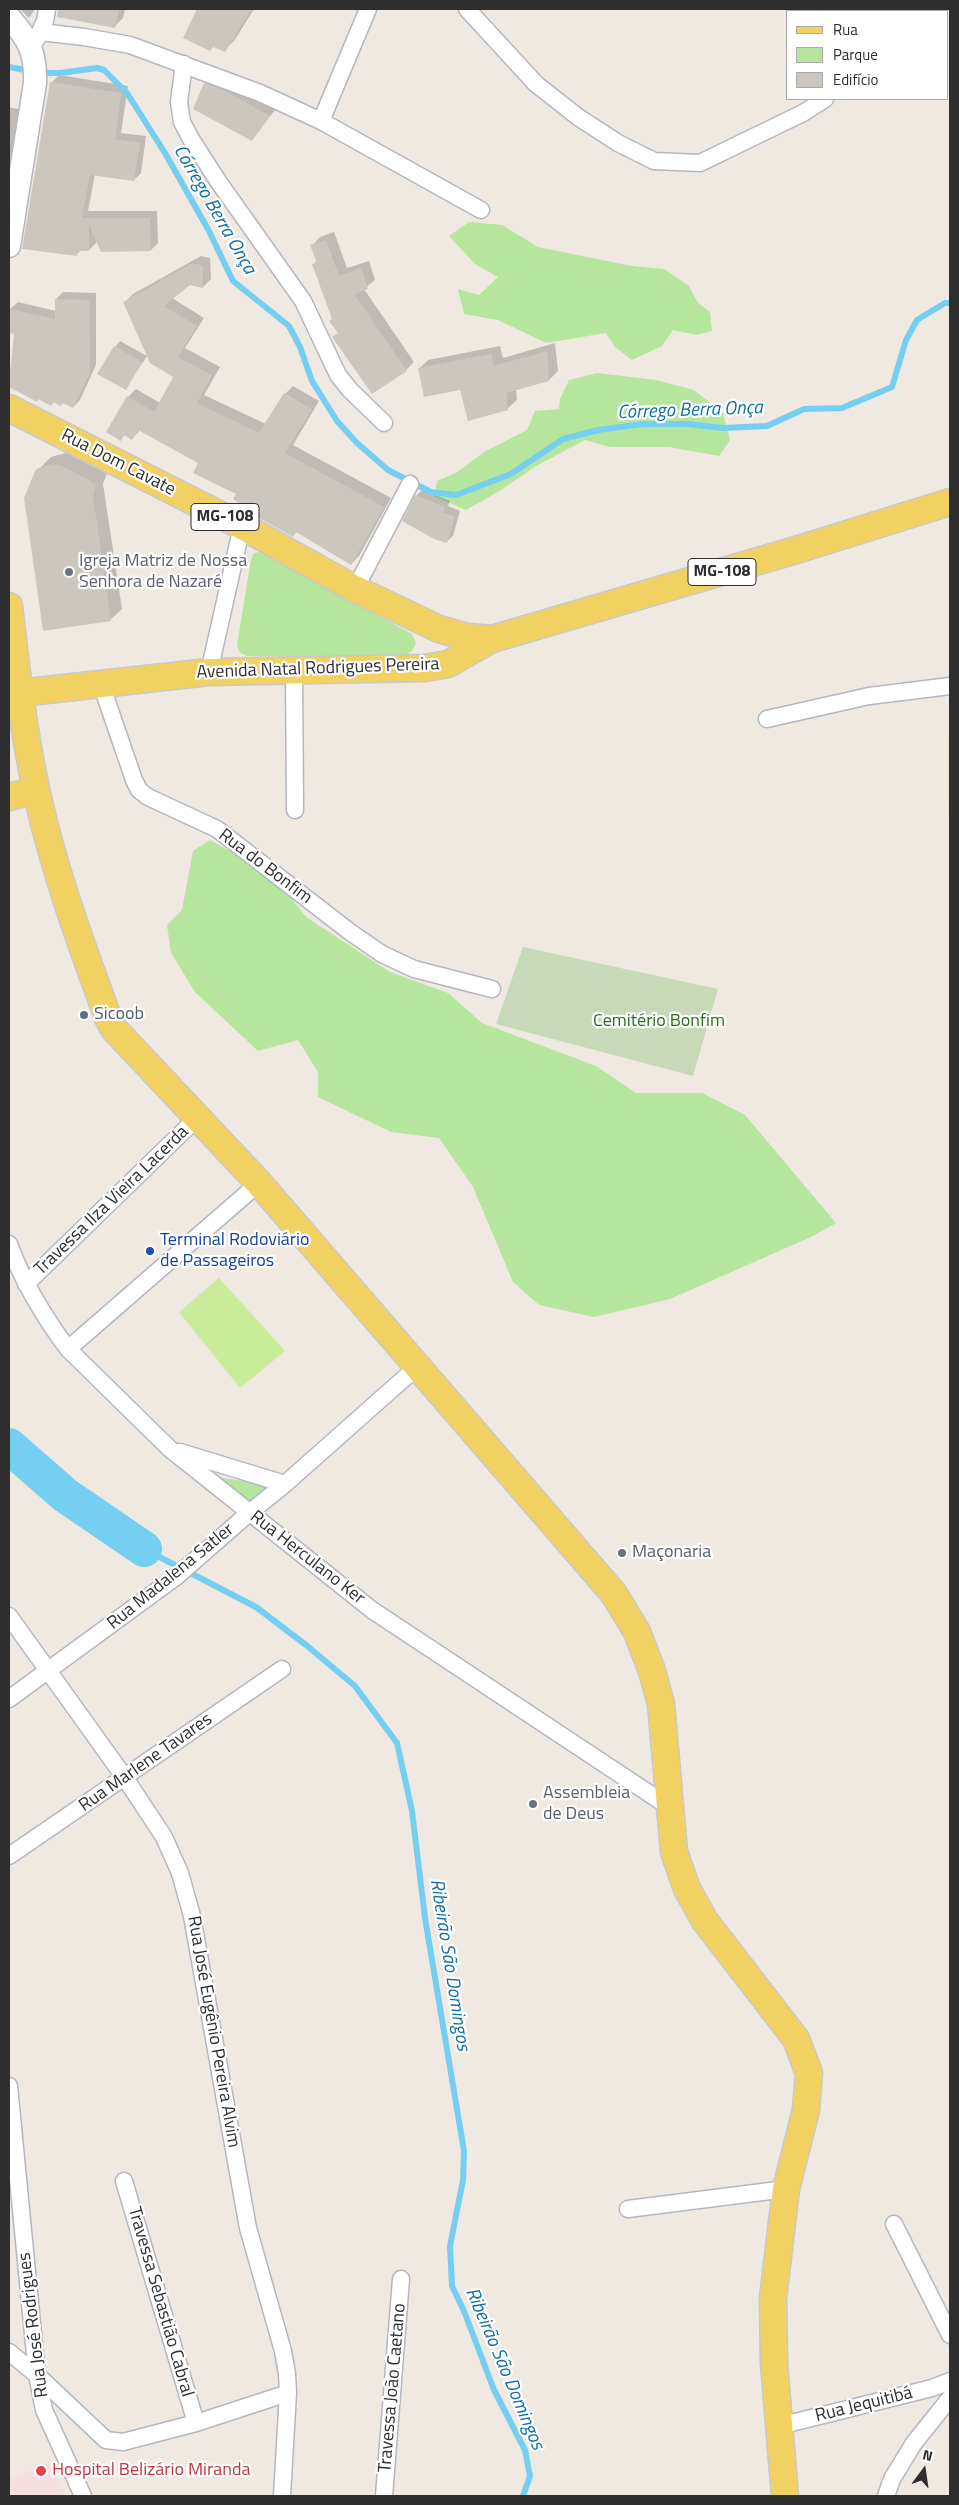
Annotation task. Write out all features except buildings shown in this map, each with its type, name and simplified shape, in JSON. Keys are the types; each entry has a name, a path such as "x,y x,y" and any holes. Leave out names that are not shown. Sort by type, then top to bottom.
{"main road":[{"path":"9,17 36,47 35,83 9,246"},
{"name":"Rua Dom Cavate","path":"9,408 242,526 355,589 439,629"},
{"name":"Avenida Natal Rodrigues Pereira","path":"19,693 209,672 378,670 448,664 492,639 796,550 950,502"},
{"path":"9,606 19,693 36,790 70,916 109,1020 123,1040 259,1183 614,1594 637,1632 652,1671 661,1704 666,1742 668,1806 674,1852 687,1889 705,1921 796,2039 804,2055 809,2073 808,2092 786,2188 773,2298 774,2363 785,2496"},
{"path":"439,629 448,652 448,664"},
{"name":"MG-108","path":"439,629 467,636 492,639"},
{"path":"9,798 36,790"}],"street":[{"path":"47,9 36,47 109,40 153,52 290,105 480,210"},
{"path":"321,121 368,9"},
{"path":"467,9 536,84 578,117 618,143 654,161 700,163 803,113 823,100"},
{"path":"184,64 179,102 182,122 191,139 218,181 303,301 338,375 350,390 384,423"},
{"path":"355,589 410,484"},
{"path":"209,672 242,526"},
{"path":"294,670 295,810"},
{"name":"Rua do Bonfim","path":"101,684 139,790 148,797 217,829 350,932 382,954 414,969 492,989"},
{"path":"767,719 869,696 950,686"},
{"name":"Travessa Ilza Vieira Lacerda","path":"26,1284 197,1118"},
{"path":"68,1349 259,1183"},
{"name":"Rua Herculano Ker","path":"9,1244 26,1284 55,1332 68,1349 170,1449 372,1610 668,1806"},
{"name":"Rua Madalena Satler","path":"9,1699 177,1576 285,1484 417,1367"},
{"path":"170,1449 285,1484"},
{"name":"Rua José Eugênio Pereira Alvim","path":"9,1616 125,1778 164,1838 180,1873 190,1908 243,2202 282,2351 288,2393 282,2496"},
{"name":"Rua Marlene Tavares","path":"9,1856 125,1778 282,1668"},
{"name":"Rua José Rodrigues","path":"9,2086 37,2375 44,2410 83,2496"},
{"name":"Travessa Sebastião Cabral","path":"124,2181 196,2423"},
{"path":"628,2210 786,2188"},
{"path":"894,2224 949,2328"},
{"name":"Travessa João Caetano","path":"384,2496 402,2279"},
{"path":"9,2352 37,2375 106,2440 113,2442 122,2442 196,2423 288,2393"},
{"name":"Rua Jequitibá","path":"779,2426 950,2387"},
{"name":"Rua Jequitibá","path":"886,2496 892,2480 950,2387"}],"shaded area":[{"path":"946,738 950,738 950,817 947,817"},
{"name":"Hospital Belizário Miranda","path":"49,2462 65,2496 9,2496 9,2480"}],"green space":[{"path":"469,222 502,225 538,247 632,266 664,269 689,286 698,303 710,312 712,331 697,335 673,330 662,346 632,360 615,347 606,333 546,343 498,320 464,314 458,289 479,295 498,277 475,264 449,236"},
{"path":"597,373 656,380 694,390 723,413 730,440 719,456 669,447 610,447 585,440 536,466 501,490 466,510 434,496 437,481 456,473 484,452 527,430 535,411 559,409 560,399 569,380"},
{"path":"262,552 412,634 416,643 412,651 403,657 247,656 240,653 237,646 251,559 254,553"},
{"path":"210,840 233,853 288,894 306,917 390,972 448,993 482,1023 596,1066 636,1093 702,1093 745,1115 836,1223 811,1237 670,1299 594,1317 539,1305 513,1282 473,1187 439,1138 391,1132 318,1097 318,1072 298,1040 258,1051 195,992 171,953 167,925 182,910 193,851"},
{"name":"Cemitério Bonfim","path":"523,947 718,989 693,1076 496,1024"},
{"path":"219,1278 285,1351 240,1388 179,1312"},
{"path":"209,1476 273,1485 252,1503"}],"waterway":[{"name":"Córrego Berra Onça","path":"9,67 30,71"},
{"name":"Córrego Berra Onça","path":"40,73 60,73 97,68 104,70 127,93 165,153 209,231 233,281 289,326 300,347 312,381 337,421 357,443 388,470 431,492 456,495 511,474 563,439 598,430 643,424 688,424 723,428 767,426 804,409 842,408 892,387 906,340 917,320 945,303 950,303"},
{"path":"9,1446 65,1495 144,1549"},
{"name":"Ribeirão São Domingos","path":"144,1549 256,1607 306,1645 355,1686 397,1743 412,1811 425,1918 464,2151 463,2180 450,2246 452,2286 464,2311 494,2390 525,2450 530,2476 523,2496"}],"place":[{"name":"Igreja Matriz de Nossa Senhora de Nazaré","path":"69,572"},
{"name":"Sicoob","path":"84,1015"},
{"name":"Terminal Rodoviário de Passageiros","path":"150,1251"},
{"name":"Maçonaria","path":"622,1553"},
{"name":"Assembleia de Deus","path":"533,1804"},
{"name":"Hospital Belizário Miranda","path":"41,2471"}]}
